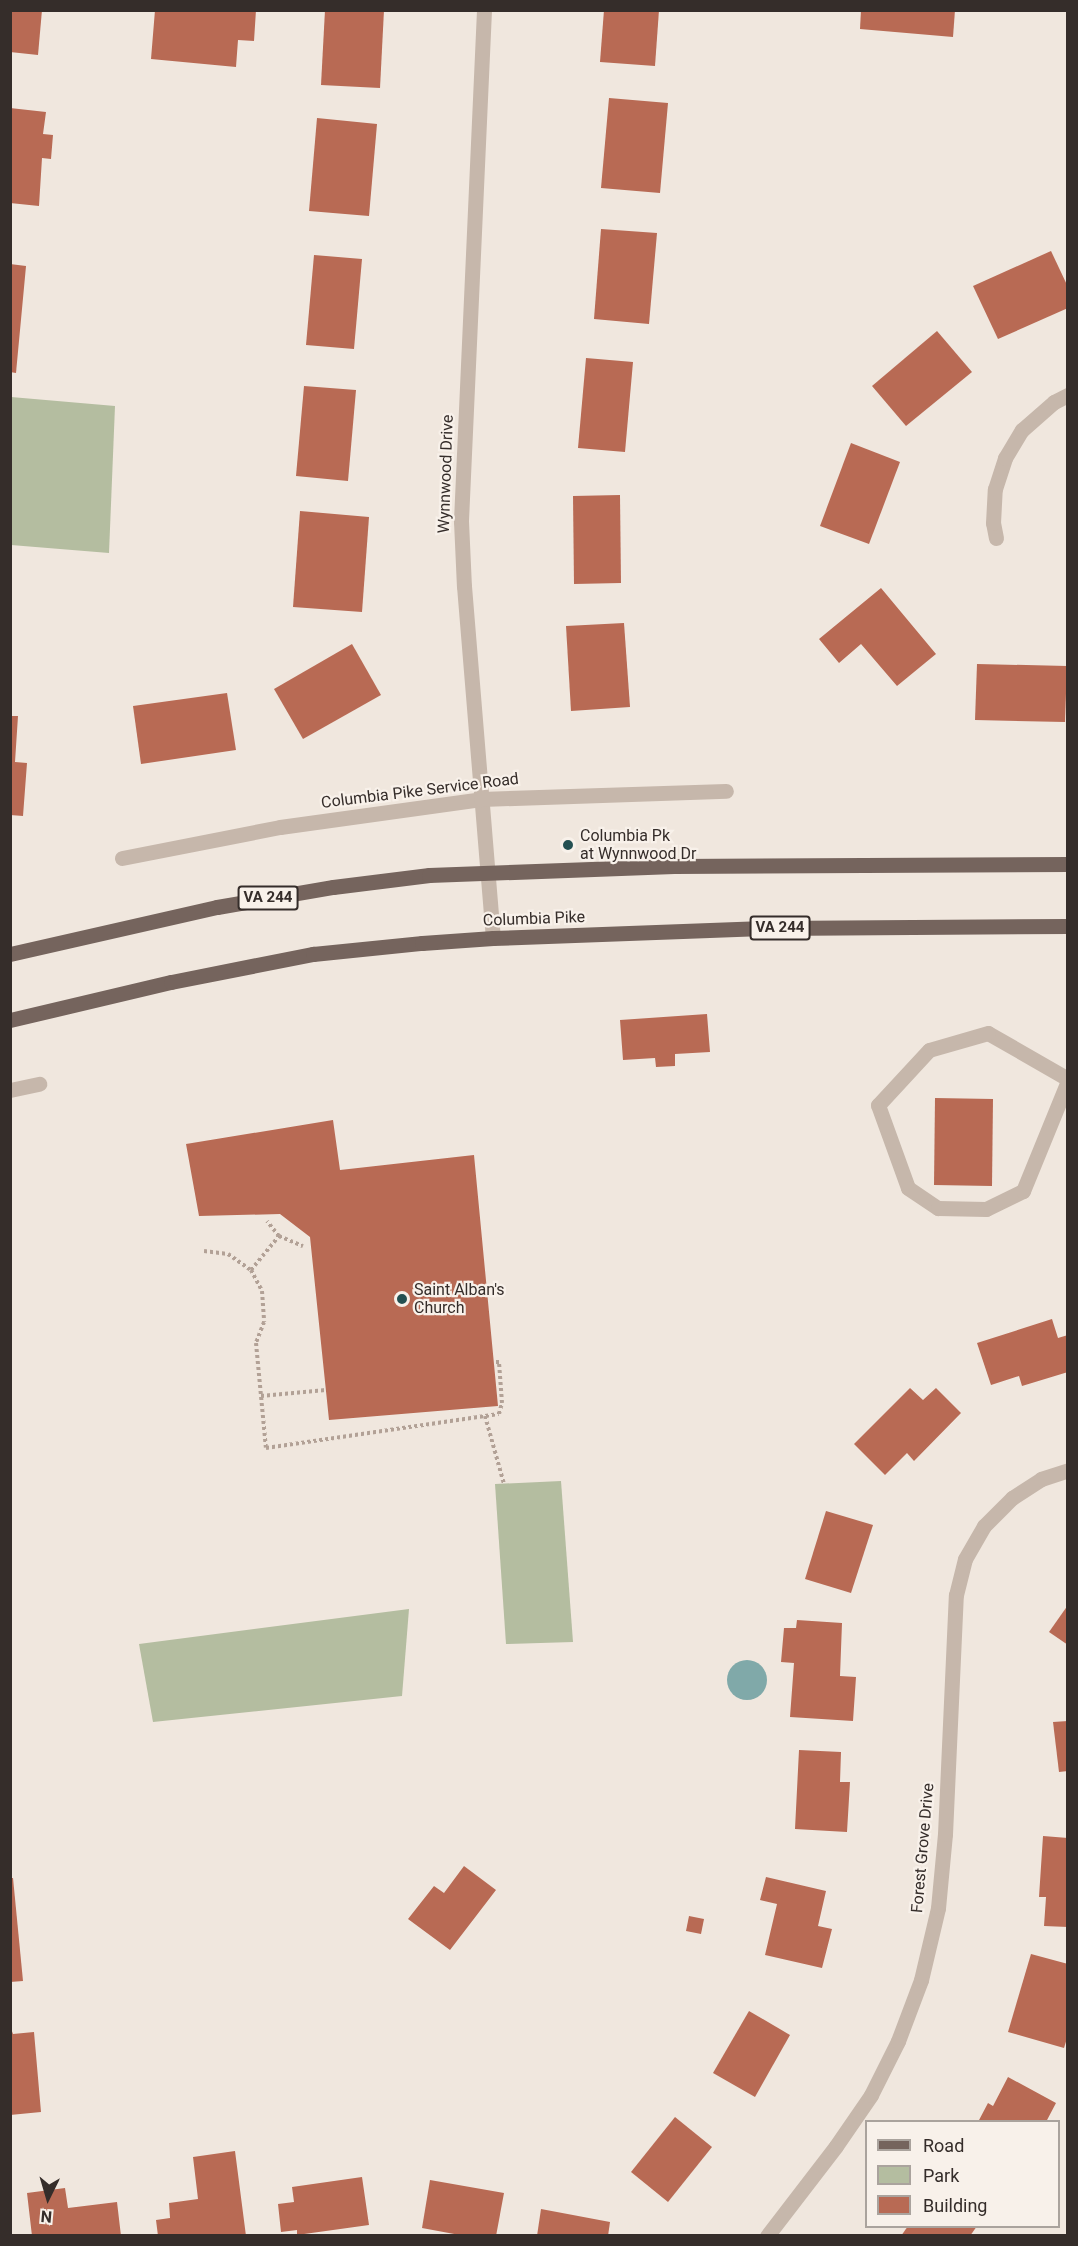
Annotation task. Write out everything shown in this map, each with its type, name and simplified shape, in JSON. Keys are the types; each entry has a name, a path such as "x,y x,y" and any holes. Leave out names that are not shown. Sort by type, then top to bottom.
{"main road":[{"name":"VA 244","path":"10,954 217,907 333,887 487,872 674,866 1068,864"},
{"name":"Columbia Pike","path":"10,1020 171,982 313,954 493,938 772,928 1068,926"}],"street":[{"name":"Wynnwood Drive","path":"484,10 461,521 493,938"},
{"path":"996,538 993,523 995,489 1005,458 1022,430 1054,402 1068,395"},
{"name":"Columbia Pike Service Road","path":"122,858 280,827 481,799 726,791"},
{"path":"988,1033 1068,1080 1023,1191 986,1209 938,1208 908,1188 878,1105 929,1050 988,1033"},
{"path":"10,1090 39,1084"},
{"name":"Forest Grove Drive","path":"767,2235 836,2146 871,2095 898,2041 921,1980 938,1908 945,1834 956,1595 965,1559 984,1526 1012,1498 1041,1479 1068,1470"}],"path":[{"path":"267,1221 279,1236 303,1246"},
{"path":"251,1270 279,1236"},
{"path":"204,1251 228,1254 251,1270 262,1291 264,1322 256,1343 266,1448 499,1414 502,1403 499,1362 494,1362"},
{"path":"261,1396 326,1390"},
{"path":"485,1416 504,1484"}],"green space":[{"path":"11,397 115,406 109,553 11,545"},
{"path":"561,1481 573,1642 506,1644 495,1484"},
{"path":"409,1609 402,1696 153,1722 139,1644"}],"water":[{"path":"747,1660 755,1661 761,1666 766,1672 766,1688 761,1694 755,1699 747,1700 739,1699 733,1694 728,1688 727,1680 728,1672 733,1666 739,1661"}],"building":[{"path":"10,10 42,10 38,55 10,52"},
{"path":"155,10 256,10 254,41 238,40 236,67 151,59"},
{"path":"325,10 384,10 380,88 321,85"},
{"path":"604,10 659,10 655,66 600,62"},
{"path":"861,10 955,10 953,37 860,29"},
{"path":"609,98 668,103 660,193 601,188"},
{"path":"10,108 46,112 43,134 53,135 51,159 42,158 39,206 10,203"},
{"path":"317,118 377,124 369,216 309,211"},
{"path":"601,229 657,233 649,324 594,319"},
{"path":"1051,251 1068,287 1068,308 998,339 973,286"},
{"path":"314,255 362,259 354,349 306,345"},
{"path":"10,264 26,266 16,373 10,372"},
{"path":"937,331 972,372 906,426 872,386"},
{"path":"586,358 633,362 625,452 578,448"},
{"path":"304,386 356,390 348,481 296,476"},
{"path":"851,443 900,462 869,544 820,526"},
{"path":"620,495 621,583 574,584 573,496"},
{"path":"300,511 369,517 362,612 293,607"},
{"path":"881,588 936,654 897,686 861,644 839,663 819,639"},
{"path":"624,623 630,707 571,711 566,626"},
{"path":"352,644 381,695 303,739 274,689"},
{"path":"977,664 1067,666 1065,722 975,720"},
{"path":"227,693 236,750 141,764 133,706"},
{"path":"10,716 18,716 15,762 27,763 23,816 10,815"},
{"path":"707,1014 710,1052 675,1054 675,1066 656,1067 655,1058 623,1060 620,1020"},
{"path":"935,1098 993,1099 992,1186 934,1185"},
{"name":"Saint Alban's Church","path":"333,1120 340,1170 474,1155 498,1406 329,1420 310,1237 280,1214 199,1216 186,1144"},
{"path":"1052,1319 1058,1338 1068,1335 1068,1372 1022,1386 1019,1376 991,1385 977,1343"},
{"path":"910,1388 923,1400 936,1388 961,1413 914,1461 907,1453 885,1475 854,1444"},
{"path":"826,1511 873,1525 851,1593 805,1579"},
{"path":"1068,1605 1068,1645 1049,1632"},
{"path":"797,1620 842,1623 840,1676 856,1677 853,1721 790,1717 794,1663 781,1662 784,1628 796,1628"},
{"path":"1068,1721 1068,1771 1059,1772 1053,1722"},
{"path":"799,1750 841,1752 840,1782 850,1782 847,1832 795,1829"},
{"path":"1043,1836 1068,1838 1068,1927 1044,1926 1046,1897 1039,1897"},
{"path":"464,1866 496,1890 450,1950 408,1919 434,1886 444,1893"},
{"path":"766,1877 826,1891 818,1926 832,1929 822,1968 765,1955 777,1904 760,1900"},
{"path":"10,1878 13,1878 23,1981 10,1982"},
{"path":"689,1916 704,1919 701,1934 686,1931"},
{"path":"1031,1954 1068,1964 1068,2035 1064,2048 1008,2032"},
{"path":"749,2011 790,2035 755,2097 713,2073"},
{"path":"10,2026 13,2034 34,2032 41,2112 10,2115"},
{"path":"1008,2077 1056,2103 1047,2120 979,2120 988,2103 993,2106"},
{"path":"675,2117 712,2147 668,2202 631,2172"},
{"path":"235,2151 246,2236 158,2236 156,2220 170,2218 169,2203 198,2199 193,2157"},
{"path":"362,2177 369,2225 297,2235 297,2230 281,2232 278,2204 294,2202 292,2187"},
{"path":"430,2180 504,2193 496,2236 465,2236 422,2228"},
{"path":"65,2188 68,2208 117,2202 121,2236 32,2236 27,2193"},
{"path":"541,2209 610,2222 608,2236 537,2236"},
{"path":"907,2228 976,2228 970,2236 901,2236"}],"place":[{"name":"Columbia Pk at Wynnwood Dr","path":"568,845"},
{"name":"Saint Alban's Church","path":"402,1299"}]}
